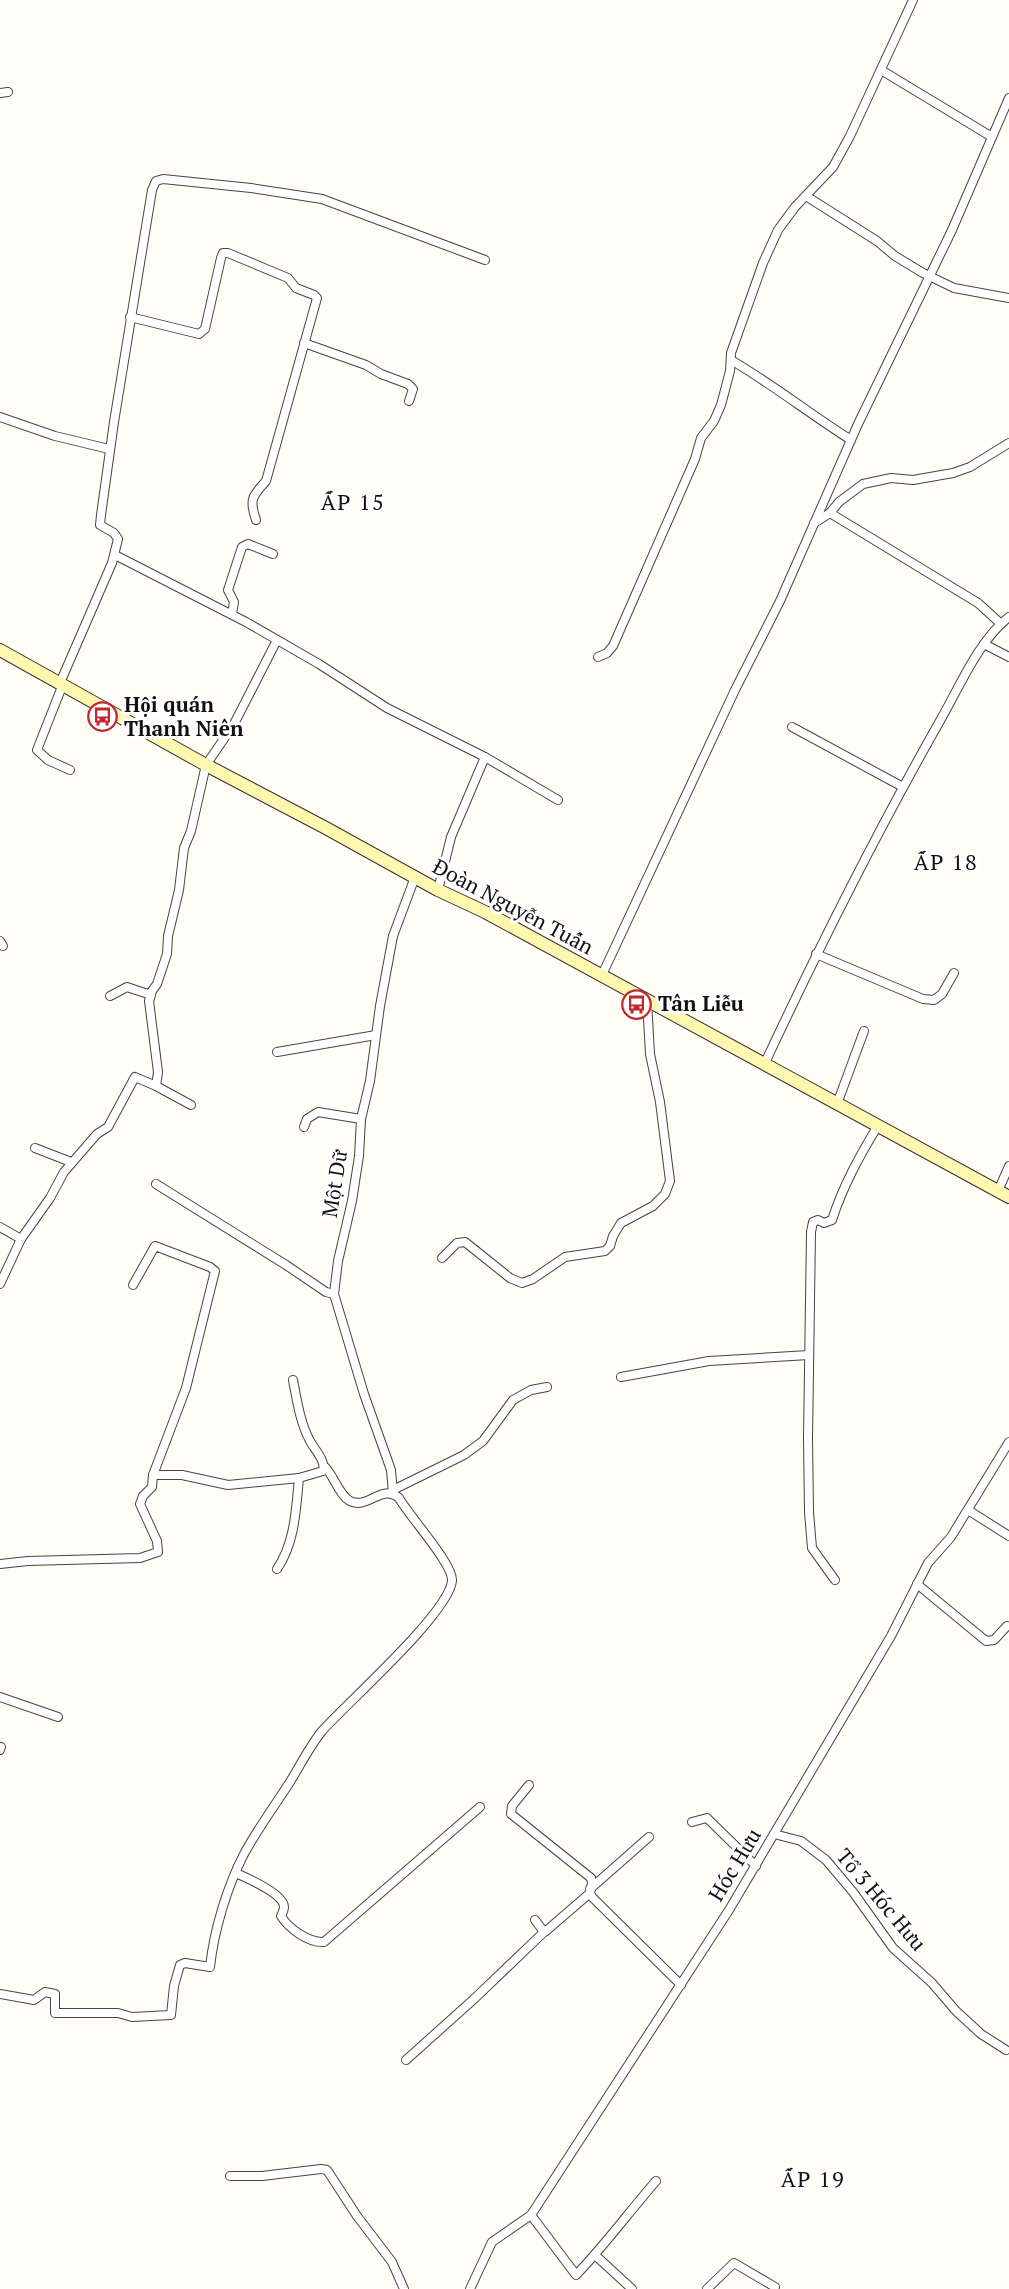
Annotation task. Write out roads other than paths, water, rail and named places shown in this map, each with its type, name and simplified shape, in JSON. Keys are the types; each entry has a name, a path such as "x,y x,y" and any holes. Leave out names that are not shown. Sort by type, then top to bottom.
{"main road":[{"name":"Đoàn Nguyễn Tuấn","path":"0,650 206,765 438,890 485,912 1004,1194"}],"street":[{"path":"598,657 607,653 613,646 695,459 701,438 714,421 751,297 778,230 834,167 913,0"},
{"path":"881,70 992,137"},
{"path":"602,975 735,690 780,601 851,440 930,276 1009,98"},
{"path":"70,770 48,760 37,750 115,555 118,538 100,525 130,317 152,190 156,182 163,179 251,188 322,199 485,260"},
{"path":"806,196 878,241 903,261 930,276 954,288 1009,298"},
{"path":"130,317 199,334 205,329 223,253 288,278 296,288 317,298 266,481 252,499 256,520"},
{"path":"304,343 366,365 381,374 408,384 413,389 409,401"},
{"path":"731,360 773,384 807,411 851,440"},
{"path":"0,417 55,436 110,449"},
{"path":"814,524 863,484 891,478 913,480 953,473 970,467 1009,443"},
{"path":"830,513 978,603 1000,623"},
{"path":"232,614 234,602 228,590 242,547 248,544 273,554"},
{"path":"115,555 232,614 320,664 387,708 485,757 558,800"},
{"path":"764,1065 816,954 903,787 984,644 1000,623 1009,617"},
{"path":"156,1086 158,1072 149,1010 151,995 167,954 168,936 179,890 184,848 191,831 206,765 234,724 277,640"},
{"path":"984,644 1009,657"},
{"path":"792,727 903,787"},
{"path":"438,890 452,837 485,757"},
{"name":"Một Dữ","path":"393,1491 391,1470 364,1394 334,1294 338,1261 352,1202 359,1156 361,1119 370,1081 393,936 415,877"},
{"path":"816,954 923,999 934,1000 942,994 954,973"},
{"path":"111,996 127,987 151,995"},
{"path":"442,1258 457,1243 465,1242 510,1278 522,1282 533,1280 565,1257 605,1251 610,1246 621,1223 644,1212 660,1200 670,1181 660,1102 650,1054 647,1000"},
{"path":"837,1104 864,1031"},
{"path":"277,1052 376,1035"},
{"path":"0,1284 21,1239 50,1198 71,1162 97,1134 108,1127 135,1077 191,1105"},
{"path":"303,1127 311,1115 318,1112 361,1119"},
{"path":"835,1580 812,1548 809,1481 809,1355 813,1222 818,1220 824,1223 832,1220 840,1194 856,1162 878,1127"},
{"path":"35,1148 71,1162"},
{"path":"1004,1194 1009,1166"},
{"path":"156,1184 286,1264 326,1292 334,1294"},
{"path":"0,1227 21,1239"},
{"path":"0,1564 140,1558 158,1552 157,1541 140,1504 143,1496 152,1487 153,1475 186,1388 215,1271 155,1245 133,1285"},
{"path":"621,1377 710,1360 809,1355"},
{"path":"293,1380 301,1419 325,1467 333,1475 344,1496 353,1502 365,1502 393,1491 464,1455 483,1440 513,1400 531,1390 547,1387"},
{"name":"Hóc Hưu","path":"470,2289 492,2242 531,2215 681,1985 756,1866 891,1636 928,1563 951,1537 1009,1443"},
{"path":"153,1475 182,1475 228,1485 299,1478 323,1472 325,1467"},
{"path":"277,1569 287,1551 293,1530 299,1478"},
{"path":"0,1994 34,2000 45,1992 55,1994 56,2013 118,2013 132,2017 171,2015 174,1986 180,1965 185,1963 210,1967 215,1927 243,1855 320,1733 429,1620 446,1598 452,1582 452,1574 434,1544 425,1536 393,1491"},
{"path":"968,1510 1009,1536"},
{"path":"917,1584 986,1641 994,1640 1007,1626"},
{"path":"0,1696 58,1717"},
{"path":"529,1785 512,1806 511,1815 591,1878 590,1891"},
{"path":"236,1873 262,1886 282,1900 285,1908 281,1916 286,1924 314,1943 324,1942 480,1807"},
{"path":"692,1822 707,1818 756,1866"},
{"name":"Tổ 3 Hóc Hưu","path":"774,1834 801,1841 826,1860 853,1892 893,1948 933,1983 956,2011 981,2034 1006,2050"},
{"path":"406,2060 649,1837"},
{"path":"590,1891 681,1985"},
{"path":"535,1920 544,1932"},
{"path":"230,2176 262,2176 327,2170 357,2216 392,2262 404,2289"},
{"path":"531,2215 576,2275 656,2181"},
{"path":"595,2255 633,2289"},
{"path":"707,2289 735,2262 775,2288"}],"place":[{"name":"Hội quán Thanh Niên","path":"103,717"},
{"name":"Tân Liễu","path":"637,1004"}],"district":[{"name":"ẤP 15","path":"353,502"},
{"name":"ẤP 18","path":"946,862"},
{"name":"ẤP 19","path":"813,2179"}]}
